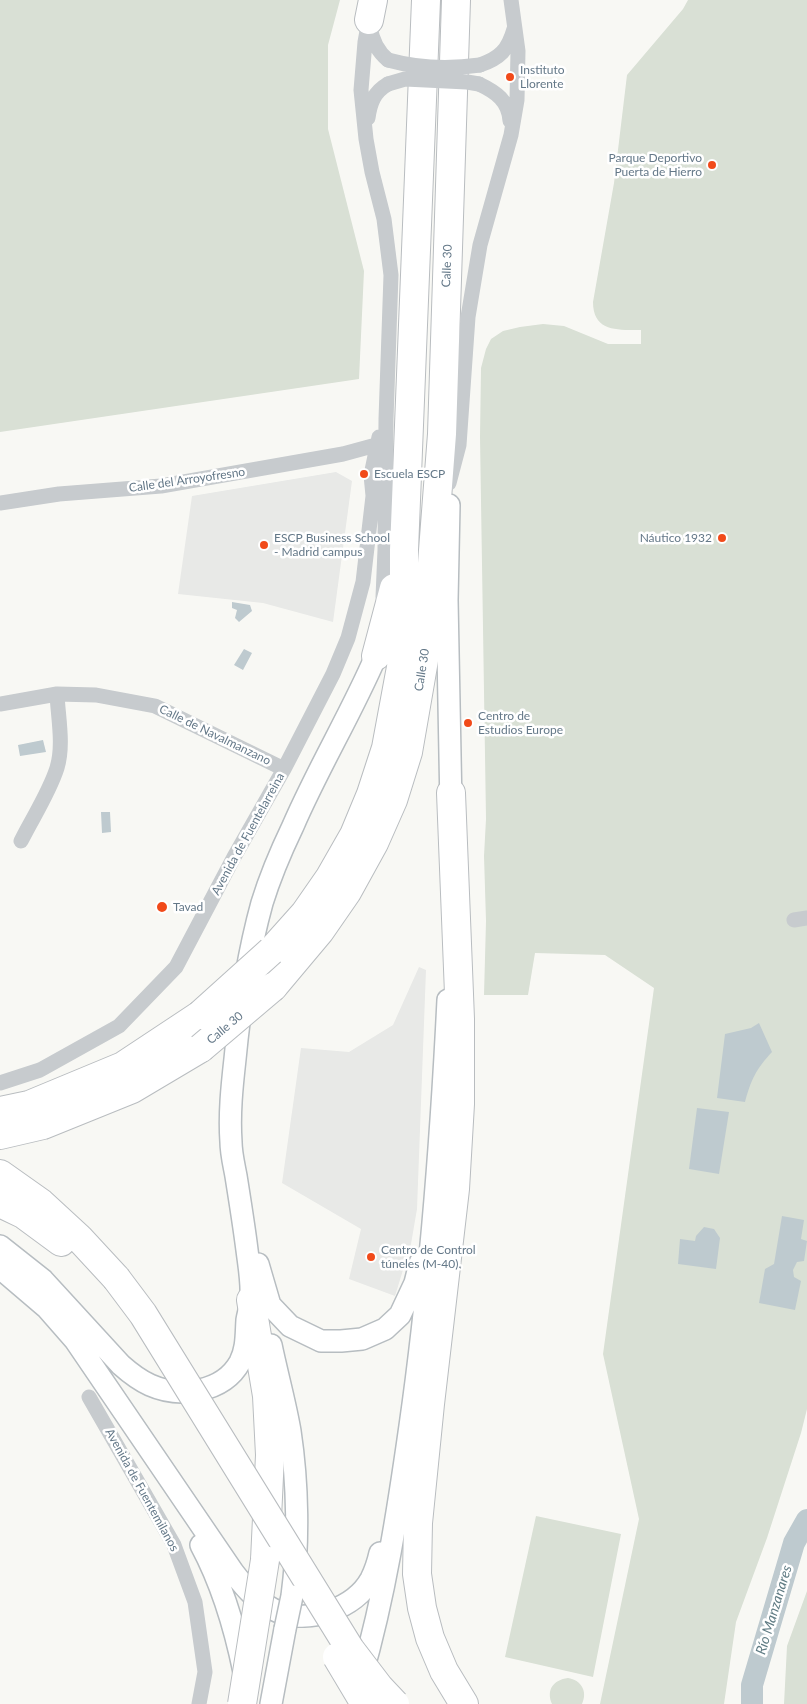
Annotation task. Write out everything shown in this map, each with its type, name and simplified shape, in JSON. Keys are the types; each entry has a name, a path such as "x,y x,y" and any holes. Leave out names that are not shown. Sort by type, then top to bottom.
{"highway":[{"name":"Calle 30","path":"0,1111 28,1105 123,1066 200,1015 271,951 305,913 330,877 354,835 371,794 386,748 404,651 404,550 426,0"},
{"name":"Calle 30","path":"0,1135 43,1125 132,1089 201,1048 273,987 320,931 347,892 374,843 393,800 408,752 425,654 442,434 456,0"},
{"path":"442,434 449,483"},
{"path":"376,656 404,550"},
{"path":"451,793 460,1019 460,1104 455,1189 418,1523 417,1574 422,1608 430,1638 444,1671 464,1704"},
{"path":"0,1174 48,1209 79,1238 109,1282 366,1704"},
{"path":"0,1203 23,1214 68,1247 143,1314 350,1649 379,1687 395,1704"},
{"path":"242,1704 265,1560 270,1455 267,1396 251,1288"}],"street":[{"path":"354,1704 376,1623 393,1539 420,1357 435,1200 443,1092 450,950 449,483 459,445 468,317 478,254 482,233 511,135 518,82 518,51 511,0"},
{"path":"371,10 371,36 375,45 388,60 405,64 465,67 480,65 494,60 502,54 511,40 514,27"},
{"path":"0,1246 42,1280 107,1351 135,1377 159,1388 182,1392 197,1391 223,1380 236,1368 241,1359 246,1346 251,1288 242,1211 231,1142 232,1088 248,959 262,903 280,856 294,823 339,730 359,695 376,656 384,577 386,419 391,275 384,219 366,139 361,90 365,42 371,10"},
{"path":"366,139 368,116 373,98 380,88 405,79 467,82 479,84 494,91 505,102 510,115 511,135"},
{"name":"Avenida de Fuentelarreina","path":"384,577 372,496 371,475 376,445 386,419"},
{"name":"Calle del Arroyofresno","path":"0,503 59,494 161,486 343,454 376,445"},
{"name":"Calle del Arroyofresno","path":"343,454 373,461"},
{"name":"Avenida de Fuentelarreina","path":"0,1083 40,1070 119,1026 176,967 284,768 333,674 348,638 364,582 372,496"},
{"path":"20,841 44,797 57,767 60,743 57,694"},
{"name":"Calle de Navalmanzano","path":"0,704 57,694 96,695 154,706 284,768"},
{"path":"242,1211 270,1305 290,1326 321,1341 341,1342 362,1339 385,1329 400,1315 415,1283 435,1200"},
{"path":"0,1268 32,1294 62,1324 88,1358 233,1572 255,1598 279,1612 294,1616 307,1617 321,1614 348,1602 362,1591 371,1579 382,1546 420,1357"},
{"path":"251,1288 264,1318 290,1432 295,1483 296,1565 272,1704"},
{"name":"Avenida de Fuentemilanos","path":"89,1397 174,1545 195,1602 205,1672 198,1704"},
{"path":"138,1434 213,1567 244,1670 249,1704"}],"shaded area":[{"path":"0,0 340,0 328,45 328,129 364,271 359,379 0,432"},
{"path":"688,0 807,0 807,1409 767,1538 736,1622 724,1704 600,1704 639,1519 603,1354 654,988 605,955 535,953 528,995 484,995 486,921 484,856 486,819 480,437 481,368 491,339 503,331 520,327 543,324 564,326 608,344 641,344 641,330 616,329 602,324 594,312 593,302 614,183 627,75 683,9"},
{"name":"ESCP Business School - Madrid campus","path":"336,472 352,481 333,622 263,603 178,594 192,496"},
{"path":"232,602 250,605 252,611 239,622 235,618 237,610 232,608"},
{"path":"244,649 252,653 243,670 234,665"},
{"path":"43,740 46,752 20,756 18,745"},
{"path":"101,812 110,812 111,832 102,833"},
{"path":"419,967 426,970 417,1209 411,1244 395,1296 349,1279 361,1229 282,1183 301,1048 349,1052 393,1025"},
{"path":"759,1023 772,1052 755,1075 745,1102 717,1098 725,1034 751,1028"},
{"path":"697,1108 729,1112 719,1174 689,1169"},
{"path":"782,1216 804,1220 801,1239 807,1241 804,1261 797,1262 793,1270 794,1277 801,1281 795,1310 759,1303 765,1269 774,1264"},
{"path":"704,1227 714,1229 720,1238 716,1269 678,1264 680,1239 695,1241 696,1236"},
{"path":"536,1516 621,1534 593,1677 505,1657"},
{"path":"807,1591 807,1704 784,1704 787,1646"},
{"path":"568,1678 577,1681 582,1687 584,1699 582,1704 552,1704 550,1690 552,1686 558,1681"}],"waterway":[{"name":"Río Manzanares","path":"752,1704 752,1685 794,1543 807,1520"}],"place":[{"name":"Instituto Llorente","path":"510,77"},
{"name":"Parque Deportivo Puerta de Hierro","path":"712,165"},
{"name":"Escuela ESCP","path":"364,474"},
{"name":"Náutico 1932","path":"722,538"},
{"name":"ESCP Business School - Madrid campus","path":"264,545"},
{"name":"Centro de Estudios Europe","path":"468,723"},
{"name":"Tavad","path":"162,907"},
{"name":"Centro de Control túneles (M-40).","path":"371,1257"}]}
